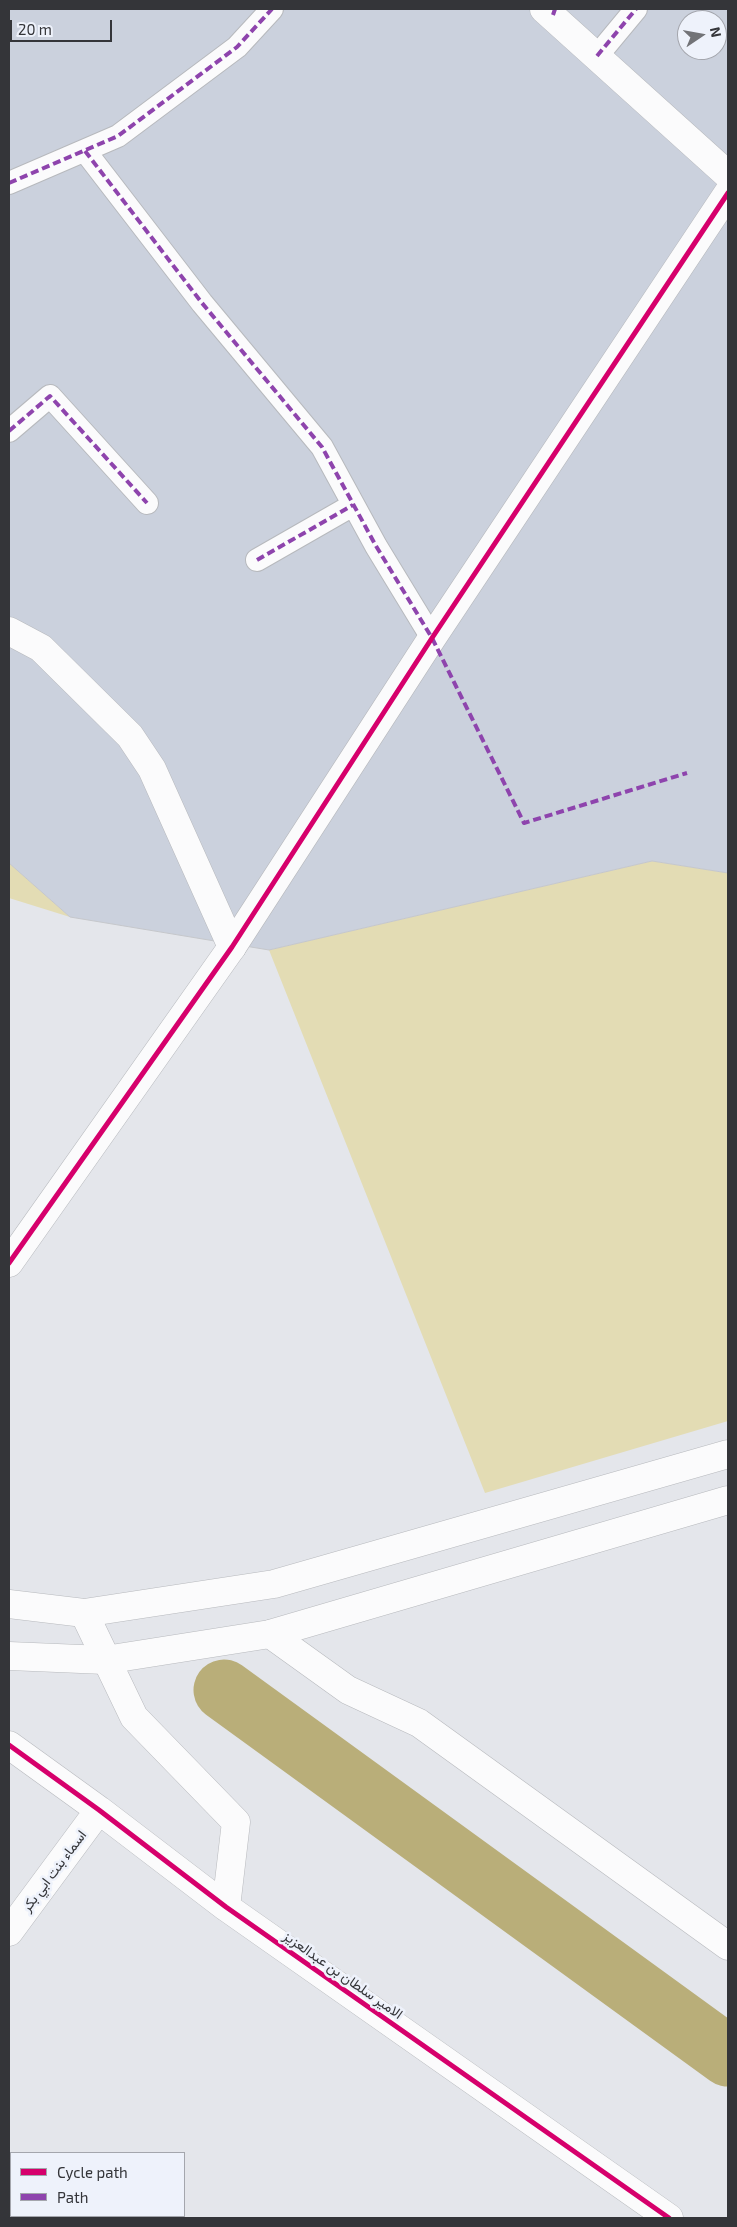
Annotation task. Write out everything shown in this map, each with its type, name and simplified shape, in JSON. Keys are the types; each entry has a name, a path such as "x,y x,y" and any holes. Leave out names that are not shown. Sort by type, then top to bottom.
{"street":[{"path":"9,183 118,136 238,48 272,9"},
{"path":"597,56 636,9"},
{"path":"551,11 597,56 728,175"},
{"path":"84,151 202,303 322,447 376,546 432,638"},
{"path":"9,1263 232,947 432,638 728,193"},
{"path":"9,431 50,396 147,503"},
{"path":"257,560 354,505"},
{"path":"9,631 41,648 130,736 152,769 198,876 232,947"},
{"path":"9,1604 84,1613 274,1584 728,1454"},
{"path":"9,1656 105,1660 270,1634 728,1500"},
{"path":"84,1613 134,1717 236,1822 226,1907"},
{"path":"270,1634 348,1690 419,1723 728,1946"},
{"name":"الامير سلطان بن عبدالعزيز","path":"9,1745 100,1810 226,1907 664,2217"},
{"name":"اسماء بنت ابي بكر","path":"9,1932 100,1810"}],"shaded area":[{"path":"652,861 728,873 728,1421 485,1493 269,950"},
{"path":"9,863 70,917 9,898"}],"building":[{"path":"9,9 728,9 728,873 652,861 269,950 70,917 9,863"}],"waterway":[{"path":"224,1690 728,2056"}],"marked path":[{"path":"9,183 118,136 237,47 272,9"},
{"path":"553,15 555,9"},
{"path":"597,56 636,9"},
{"path":"85,151 202,303 322,447 376,546 432,638 524,823 687,773"},
{"path":"9,431 50,396 147,503"},
{"path":"257,560 353,505"}],"cycle path":[{"path":"9,1263 232,947 432,638 728,193"},
{"path":"9,1745 99,1810 226,1907 669,2218"}]}
